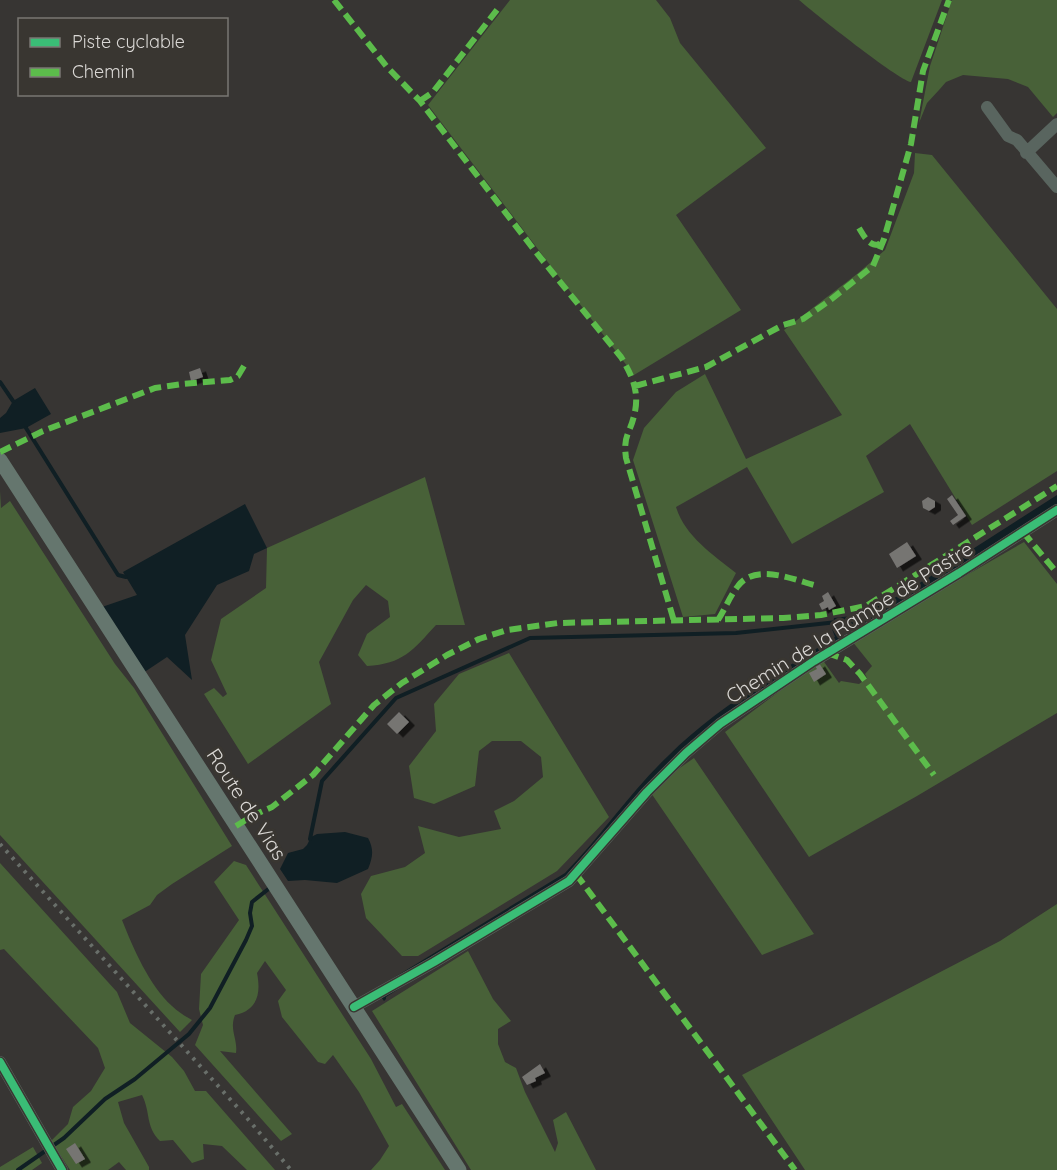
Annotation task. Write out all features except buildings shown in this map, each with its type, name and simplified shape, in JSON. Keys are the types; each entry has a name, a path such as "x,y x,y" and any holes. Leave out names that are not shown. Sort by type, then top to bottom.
{"main road":[{"name":"Route de Vias","path":"0,460 459,1170"}],"street":[{"path":"987,107 1008,136 1017,140 1057,187"},
{"path":"1026,153 1057,124"},
{"name":"Chemin de la Rampe de Pastre","path":"354,1007 569,881 647,792 686,753 720,724 814,661 1057,510"},
{"path":"0,1062 62,1170"}],"green space":[{"path":"510,0 656,0 670,18 680,43 766,148 676,215 741,310 634,375 428,105"},
{"path":"799,0 942,0 911,82 874,59"},
{"path":"952,0 1057,0 1057,113 1053,117 1028,87 1008,79 963,75 946,82 927,103 919,123 930,66"},
{"path":"915,153 932,155 1057,309 1057,471 972,525 910,424 866,456 884,492 792,544 747,467 676,507 693,536 736,573 715,614 683,617 633,460 644,428 676,392 705,374 746,459 842,415 784,330 885,250 914,173"},
{"path":"425,477 465,625 436,625 421,642 399,659 367,666 358,655 367,634 390,617 388,601 366,585 353,600 319,662 331,704 248,764 204,694 214,688 223,697 227,694 211,660 221,619 266,588 267,548"},
{"path":"0,491 1,508 10,501 115,664 134,688 232,846 172,884 157,895 150,905 122,920 156,988 174,1008 192,1020 180,1032 0,835"},
{"path":"1024,542 1057,584 1057,713 809,857 725,732 822,659 839,683 841,681 859,684 867,678 865,674 872,666 852,641"},
{"path":"509,653 609,817 557,871 418,956 402,956 366,918 361,894 371,876 405,867 425,853 418,826 459,837 501,829 494,811 514,801 543,777 541,757 521,741 492,741 479,751 475,786 434,804 414,798 409,766 436,731 434,704 459,674"},
{"path":"694,758 814,934 762,955 651,793 671,774"},
{"path":"234,861 246,865 371,1059 396,1107 402,1104 445,1170 371,1170 389,1146 359,1092 333,1055 325,1064 318,1062 282,1017 278,1001 286,990 265,961 257,973 256,1000 249,1009 235,1015 233,1020 236,1053 220,1051 292,1134 281,1141 195,1045 203,1025 199,1009 201,974 239,920 214,882"},
{"path":"0,863 117,992 130,1023 172,1057 184,1071 195,1091 206,1091 275,1170 247,1170 222,1146 203,1144 204,1159 192,1163 173,1140 160,1141 155,1135 142,1095 118,1102 124,1123 149,1170 126,1170 119,1162 108,1170 70,1170 51,1141 68,1124 73,1107 91,1091 105,1068 98,1048 4,949 0,950"},
{"path":"1057,904 1057,1170 805,1170 742,1075 1000,941"},
{"path":"468,951 493,999 511,1021 498,1029 498,1044 505,1062 516,1068 525,1092 555,1152 558,1143 553,1120 566,1112 596,1170 471,1170 372,1011"},
{"path":"33,1147 42,1163 32,1170 0,1170 0,1167"}],"shaded area":[{"path":"35,388 51,414 26,428 0,433 0,418 13,401"},
{"path":"1057,495 1057,508 852,634 840,627 841,643 732,712 565,882 386,997 384,1001 376,990 392,983 390,980 565,873 641,784 687,738 748,692 835,637 832,629 834,618 860,615 904,593"},
{"path":"245,504 267,548 254,554 249,571 217,585 185,635 192,680 167,657 140,675 99,608 137,595 123,572"},
{"path":"345,832 368,838 372,853 368,869 337,883 288,881 280,869 288,853 303,849 311,837 317,834"}],"waterway":[{"path":"0,382 13,401"},
{"path":"26,428 118,575 126,577"},
{"path":"310,839 322,781 396,698 530,638 736,633 837,622"},
{"path":"18,1170 64,1138 105,1099 135,1079 189,1034 210,1008 246,940 252,926 250,913 252,902 271,887"}],"railway":[{"path":"0,844 247,1118 291,1170"}],"marked path":[{"path":"334,0 387,67 420,101 625,364 636,392 636,408 626,440 626,458 674,621"},
{"path":"635,386 706,367 783,325 803,319 873,266 884,239 911,144 923,71 949,0"},
{"path":"420,101 433,92 500,6"},
{"path":"859,228 867,240 872,243 878,245 884,239"},
{"path":"0,452 43,431 155,388 230,380 238,376 244,366"},
{"path":"236,826 272,807 313,775 374,705 402,683 447,655 479,639 507,630 558,623 783,618 821,615 866,606 1057,486"},
{"path":"1023,532 1057,573"},
{"path":"718,620 738,586 745,579 754,575 774,575 814,585"},
{"path":"827,653 847,660 860,674 934,775"},
{"path":"576,874 795,1170"}],"cycle path":[{"path":"354,1007 569,881 647,792 686,753 720,724 814,661 1057,510"},
{"path":"0,1062 62,1170"}]}
